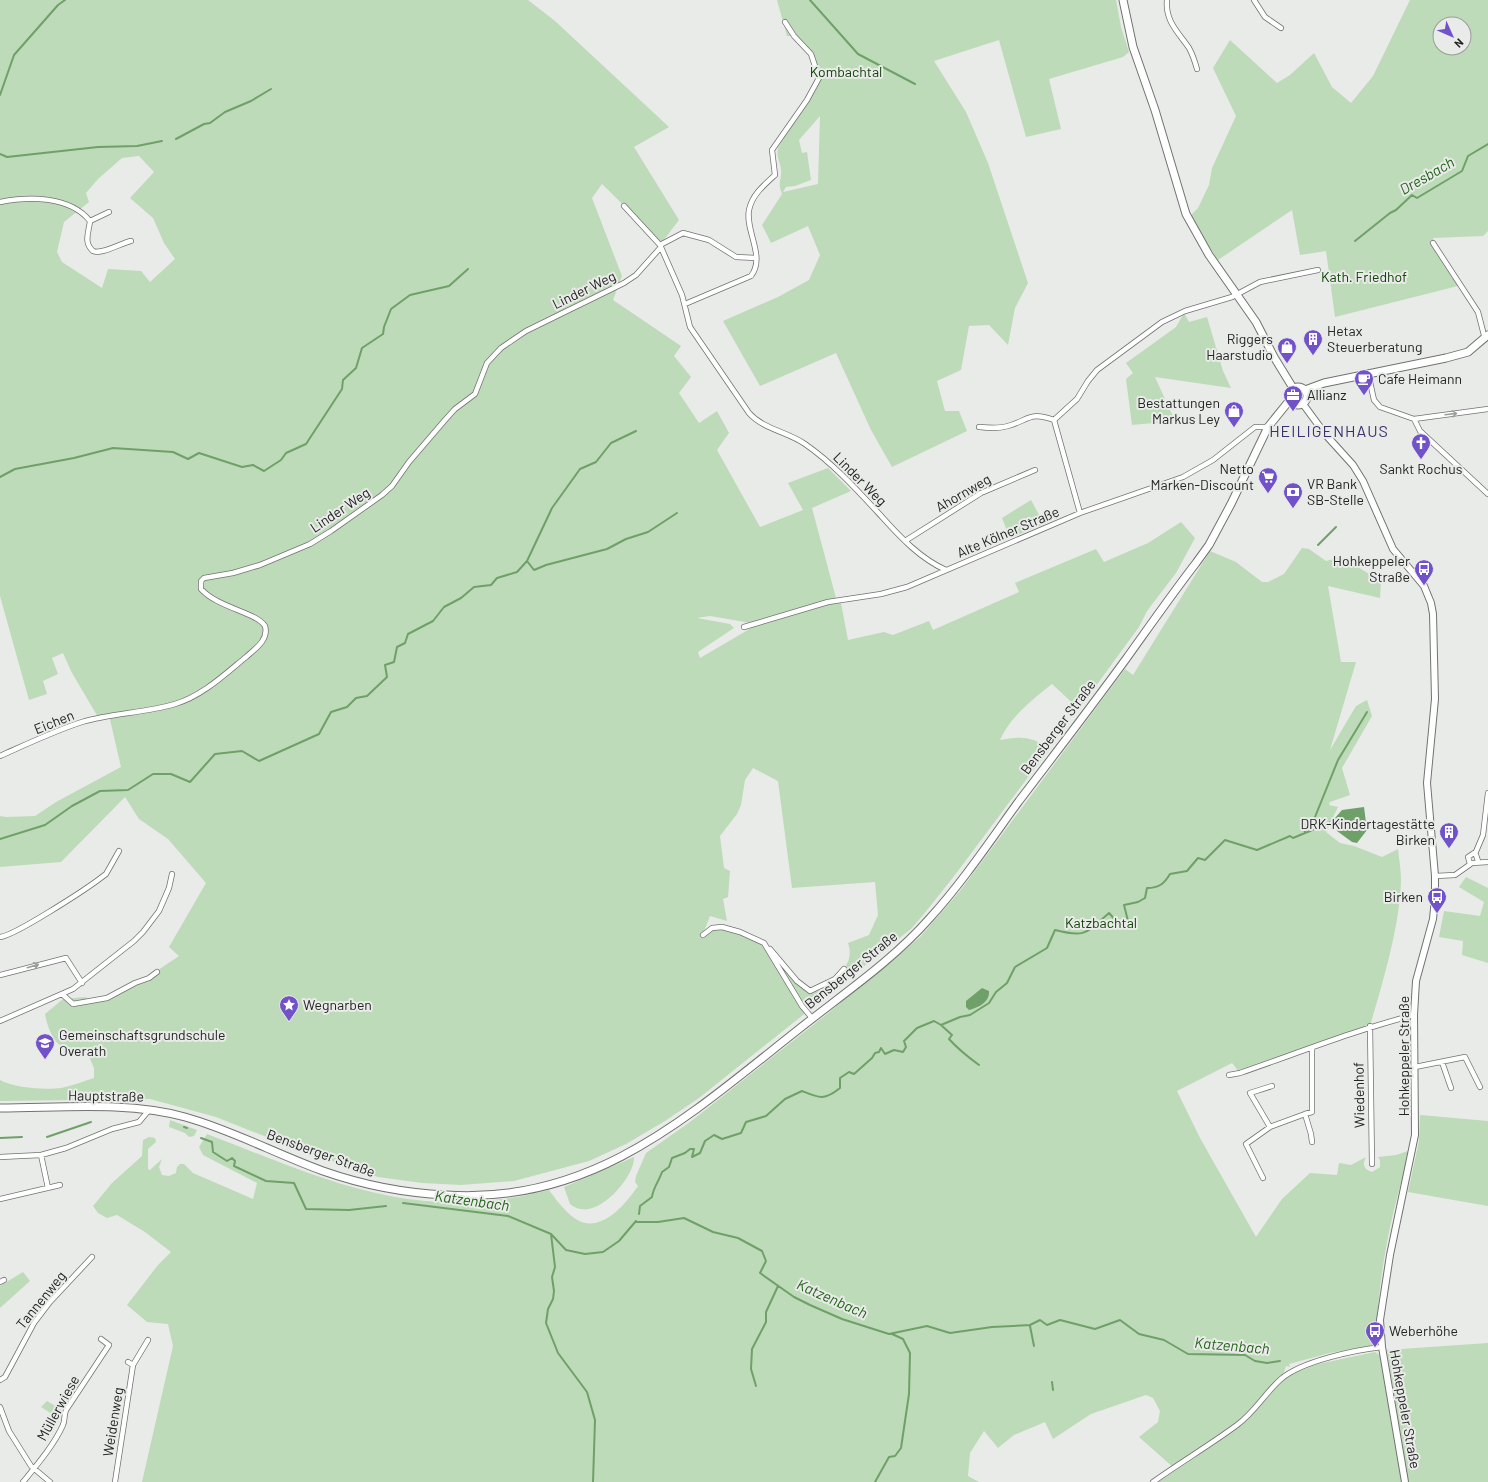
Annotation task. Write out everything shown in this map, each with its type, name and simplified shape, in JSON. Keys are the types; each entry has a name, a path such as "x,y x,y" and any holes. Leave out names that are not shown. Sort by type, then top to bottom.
{"main road":[{"path":"1123,0 1133,47 1155,110 1186,214 1205,249 1256,322 1274,357 1293,388"},
{"path":"1305,390 1324,383 1446,358 1468,352 1487,337"},
{"path":"1299,387 1305,390 1307,396 1304,404 1296,406 1289,401 1288,395 1293,388 1299,387"},
{"name":"Bensberger Straße","path":"210,1126 327,1172 391,1190 466,1196 494,1195 530,1189 588,1173 639,1148 699,1107 895,953 914,935 945,900 1196,563 1209,544 1231,504 1268,427 1289,401"},
{"name":"Hauptstraße","path":"0,1108 114,1107 149,1110 184,1117 210,1126"}],"street":[{"path":"1167,0 1167,10 1170,22 1189,48 1197,69"},
{"path":"1254,0 1266,17 1281,28"},
{"path":"685,304 751,276 756,266 756,248 748,221 750,208 760,188 775,175 772,150 807,100 819,78 811,54 794,36 785,22"},
{"path":"0,202 18,199 48,199 70,207 86,216 90,221 87,238 89,246 93,251 104,252 119,244 131,241"},
{"name":"Linder Weg","path":"624,206 661,246 685,304 693,332 754,419 794,437 812,448 836,469 905,541 939,567 946,570"},
{"path":"90,221 109,212"},
{"path":"661,246 683,233 709,240 736,257 756,258"},
{"path":"1433,243 1478,312 1487,337"},
{"name":"Linder Weg","path":"118,716 175,704 196,695 229,670 263,641 266,634 263,623 212,599 201,589 201,581 204,578 233,573 260,565 310,544 382,495 396,481 409,462 444,420 475,394 487,363 500,348 526,331 624,283 636,275 661,246"},
{"path":"1054,420 1077,399 1092,375 1097,370 1162,322 1184,311 1237,294 1270,278 1318,270"},
{"path":"1368,373 1376,403 1380,407 1414,419 1488,410"},
{"name":"Hohkeppeler Straße","path":"1304,404 1325,434 1359,473 1393,549 1420,580 1431,603 1433,614 1436,699 1427,783 1435,876 1433,919 1416,981 1414,1015 1415,1135 1382,1301 1380,1320 1382,1347 1405,1482"},
{"path":"979,427 994,428 1008,426 1034,415 1054,420"},
{"path":"1414,419 1420,431 1488,494"},
{"path":"1054,420 1080,513"},
{"name":"Alte Kölner Straße","path":"744,627 828,602 894,591 925,580 1080,513 1183,477 1213,460 1255,427 1268,427"},
{"name":"Ahornweg","path":"905,541 982,493 1035,470"},
{"name":"Eichen","path":"0,756 83,722 118,716"},
{"path":"1478,862 1475,854 1483,835 1488,793"},
{"path":"0,937 10,934 90,886 106,874 119,851"},
{"path":"1470,864 1468,857 1475,854"},
{"path":"1435,876 1455,875 1470,864 1488,862"},
{"path":"0,1022 62,994 82,983 144,932 163,904 172,874"},
{"path":"703,935 712,928 722,927 756,938 768,946 797,981 810,991 835,979 844,969"},
{"path":"768,946 776,966 802,1006 812,1018"},
{"path":"0,975 59,958 66,958 82,983"},
{"path":"62,994 73,1004 107,998 135,983 149,978 157,972"},
{"path":"1229,1075 1240,1073 1312,1048 1370,1026 1414,1015"},
{"name":"Wiedenhof","path":"1370,1026 1372,1164"},
{"path":"1263,1178 1246,1144 1270,1127 1312,1112 1312,1048"},
{"path":"1415,1067 1465,1058 1480,1087"},
{"path":"1442,1062 1451,1088"},
{"path":"1270,1127 1250,1093 1272,1086"},
{"path":"0,1157 41,1155 66,1148 117,1127 139,1122 149,1110"},
{"path":"1305,1114 1312,1142"},
{"path":"41,1155 48,1188"},
{"path":"0,1199 60,1186"},
{"name":"Tannenweg","path":"0,1380 5,1377 34,1322 50,1302 92,1258"},
{"name":"Müllerwiese","path":"33,1470 64,1423 66,1410 109,1345 101,1338"},
{"name":"Weidenweg","path":"115,1482 133,1365 148,1340"},
{"path":"1153,1482 1238,1425 1255,1410 1282,1378 1294,1370 1317,1361 1382,1347"},
{"path":"128,1362 133,1365"},
{"path":"0,1407 3,1418 33,1470 50,1482"},
{"path":"23,1482 33,1470"}],"green space":[{"path":"0,0 528,0 555,21 669,127 634,147 679,220 660,245 651,232 602,184 592,198 622,276 613,300 681,346 674,356 691,377 679,393 699,423 717,411 729,433 717,450 760,527 803,510 788,483 828,468 851,491 812,508 836,598 751,623 710,616 697,618 730,624 734,628 698,652 700,658 753,627 829,604 841,603 848,640 884,632 893,635 929,621 933,630 1019,592 1015,583 1096,549 1104,562 1148,543 1181,522 1195,538 1176,573 1147,611 1139,627 1079,709 1052,684 1016,716 1004,732 1000,740 1014,738 1032,739 1050,749 948,884 912,928 699,1098 665,1121 626,1144 589,1161 514,1181 461,1185 422,1183 378,1177 284,1144 216,1117 150,1099 0,1101 0,1080 21,1087 54,1089 94,1078 94,1068 87,1052 61,1046 50,1032 45,1014 63,999 85,997 92,1001 115,994 159,970 179,956 169,947 206,883 168,839 139,819 125,797 61,862 0,867 0,816 35,816 56,802 121,767 109,715 98,717 72,673 63,653 52,658 58,674 43,681 47,694 29,700 0,596","holes":["139,156 154,172 130,198 153,218 164,243 175,259 150,282 141,271 108,269 102,288 62,262 57,252 64,222 89,202 86,193 98,179 122,158","753,768 778,781 792,888 875,882 878,915 869,935 848,943 850,952 849,960 845,967 833,978 810,991 756,938 722,927 712,928 703,934 710,916 727,921 723,899 728,897 730,871 724,868 720,836 737,814 741,805 745,780"]},
{"name":"Kombachtal","path":"777,0 1116,0 1121,27 1129,52 1123,57 1049,79 1061,129 1026,137 999,40 934,61 966,112 988,163 1028,283 1015,308 1008,345 989,325 969,326 961,370 937,381 945,411 959,411 967,431 892,467 871,430 836,353 760,386 723,321 778,297 809,280 820,255 808,226 771,243 762,225 782,194 780,187 781,169 778,148 819,78 811,54 794,36 787,36","holes":["820,116 818,184 783,192 786,187 795,186 811,180 807,152 802,153 799,140"]},
{"name":"Kath. Friedhof","path":"1410,0 1488,0 1488,231 1483,236 1433,238 1433,246 1458,286 1335,317 1326,251 1300,255 1292,210 1218,260 1191,218 1192,214 1198,208 1209,185 1212,168 1236,116 1213,68 1230,40 1277,83 1290,75 1314,53 1332,87 1351,103 1373,76"},
{"path":"1184,313 1189,322 1207,317 1223,371 1231,388 1155,377 1175,421 1132,425 1126,379 1133,373 1126,363 1176,327"},
{"path":"1296,390 1300,390 1304,396 1300,402 1296,402 1292,398 1292,394"},
{"path":"1031,500 1044,524 1010,538 1002,518"},
{"name":"Katzbachtal","path":"1302,548 1309,549 1326,561 1341,557 1381,581 1380,598 1328,586 1341,662 1356,662 1330,750 1356,706 1367,700 1372,716 1342,768 1350,795 1330,802 1329,805 1338,807 1326,832 1340,843 1354,846 1382,857 1398,849 1401,876 1400,897 1398,916 1390,953 1370,1026 1240,1073 1232,1063 1177,1091 1200,1138 1256,1237 1282,1199 1310,1173 1337,1175 1339,1163 1351,1165 1366,1157 1364,1166 1367,1170 1372,1172 1380,1167 1380,1160 1378,1157 1396,1155 1411,1150 1393,1214 1384,1258 1377,1324 1374,1325 1378,1342 1374,1345 1330,1353 1289,1364 1290,1367 1286,1366 1282,1378 1318,1364 1375,1352 1381,1356 1403,1482 1153,1482 1174,1468 1139,1437 1158,1422 1160,1411 1153,1398 1146,1395 1091,1414 1053,1439 1045,1422 1014,1435 998,1448 984,1431 970,1453 968,1476 979,1482 142,1482 173,1346 168,1324 147,1322 127,1305 158,1265 171,1252 145,1232 117,1215 107,1218 98,1213 93,1206 112,1183 142,1156 143,1140 149,1137 155,1138 156,1142 148,1149 148,1169 150,1170 162,1159 159,1167 162,1175 169,1176 176,1173 177,1167 180,1164 184,1164 193,1173 253,1199 257,1183 203,1155 199,1147 207,1134 323,1178 347,1186 395,1197 434,1202 472,1202 511,1198 549,1190 565,1210 580,1221 585,1223 593,1223 609,1217 622,1206 638,1186 635,1182 636,1176 646,1153 690,1122 827,1014 920,937 960,891 1125,669 1133,675 1210,551 1236,562 1262,582 1268,582 1284,574"},
{"path":"1466,877 1488,888 1488,963 1462,955 1463,941 1439,937 1444,911 1480,916 1484,902 1459,887"},
{"path":"1420,1115 1488,1121 1488,1206 1408,1192 1419,1141"},
{"path":"170,1120 197,1130 194,1136 189,1137 185,1133 169,1127"},
{"path":"634,1157 633,1165 629,1174 616,1192 607,1200 598,1206 589,1209 581,1209 570,1204 564,1187"},
{"path":"23,1272 30,1281 0,1308 0,1286"},
{"path":"1488,1343 1488,1482 1408,1482 1387,1350"},
{"path":"47,1401 62,1410 60,1419 41,1407"}],"shaded area":[{"path":"1364,807 1367,830 1357,843 1352,842 1337,831 1335,818 1342,810"},
{"path":"982,988 989,991 988,998 980,1006 969,1010 966,1007 966,1001"}],"waterway":[{"path":"0,95 14,55 58,5 65,0"},
{"path":"810,0 858,54 915,84"},
{"path":"176,139 204,124 210,123 225,112 251,101 271,89"},
{"path":"0,154 7,157 98,147 137,146 162,141"},
{"name":"Dresbach","path":"1355,241 1390,213 1396,210 1412,195 1417,198 1462,171 1468,156 1488,144"},
{"path":"0,477 15,469 74,458 113,448 173,452 188,459 199,453 242,467 253,465 264,471 281,460 286,453 306,444 342,389 343,380 356,368 362,348 383,334 391,309 410,295 449,286 468,269"},
{"path":"527,561 552,508 580,469 596,462 611,443 636,431"},
{"path":"0,839 45,825 72,806 100,791 128,790 153,774 171,774 190,782 215,754 242,751 259,761 319,734 331,712 347,707 356,698 367,696 387,677 385,665 394,662 397,647 405,643 408,634 433,621 444,607 461,598 474,587 491,585 497,578 517,572 527,561 534,570 546,565 607,549 626,539 648,532 677,513"},
{"path":"1318,545 1336,527"},
{"name":"Katzenbach","path":"639,1214 640,1206 652,1197 662,1172 669,1167 672,1158 685,1153 690,1149 694,1149 692,1157 700,1153 705,1141 714,1135 722,1139 741,1133 746,1122 766,1116 785,1099 802,1091 817,1097 825,1097 830,1095 840,1088 840,1078 849,1072 854,1074 872,1058 875,1053 879,1052 881,1048 885,1054 894,1050 903,1052 906,1047 904,1041 917,1028 934,1021 941,1025 960,1017 970,1015 989,1003 996,992 1007,983 1015,967 1047,948 1055,930 1073,934 1085,932 1109,913 1117,922 1128,921 1124,905 1138,902 1145,898 1147,888 1161,885 1170,874 1187,871 1198,858 1205,860 1225,840 1257,850 1290,836 1293,838 1305,833 1304,828 1315,817 1338,760 1367,712"},
{"path":"1305,833 1333,822"},
{"path":"941,1025 952,1035 949,1039 952,1043 979,1065"},
{"name":"Katzenbach","path":"47,1137 91,1122"},
{"name":"Katzenbach","path":"0,1138 22,1137"},
{"name":"Katzenbach","path":"201,1138 212,1142 213,1152 227,1161 232,1158 235,1161 234,1166 266,1181 294,1183 306,1209 349,1210 386,1206"},
{"name":"Katzenbach","path":"403,1203 508,1216 551,1234 566,1250 585,1254 603,1252 619,1241 636,1221"},
{"name":"Katzenbach","path":"636,1222 658,1222 684,1218 713,1232 738,1238 762,1251 766,1261 760,1273 794,1297 842,1319 889,1334 927,1326 950,1333 992,1327 1030,1325 1040,1320 1047,1325 1060,1320 1095,1329 1120,1320 1139,1334 1164,1340 1188,1354 1245,1355 1255,1361 1267,1363 1280,1361"},
{"path":"551,1234 555,1267 552,1277 554,1291 553,1299 548,1309 546,1323 558,1353 587,1392 595,1420 593,1482"},
{"path":"756,1386 751,1369 752,1349 766,1322 766,1312 778,1286"},
{"name":"Katzenbach","path":"1030,1326 1034,1346"},
{"path":"875,1482 889,1457 895,1456 901,1448 909,1394 910,1353 903,1339 892,1334"},
{"path":"1052,1382 1053,1390"}],"place":[{"name":"Hetax Steuerberatung","path":"1313,356"},
{"name":"Riggers Haarstudio","path":"1287,364"},
{"name":"Cafe Heimann","path":"1364,396"},
{"name":"Allianz","path":"1293,412"},
{"name":"Bestattungen Markus Ley","path":"1234,428"},
{"name":"Sankt Rochus","path":"1421,460"},
{"name":"Netto Marken-Discount","path":"1268,494"},
{"name":"VR Bank SB-Stelle","path":"1293,509"},
{"name":"Hohkeppeler Straße","path":"1424,586"},
{"name":"DRK-Kindertagestätte Birken","path":"1449,849"},
{"name":"Birken","path":"1437,914"},
{"name":"Wegnarben","path":"289,1022"},
{"name":"Gemeinschaftsgrundschule Overath","path":"45,1060"},
{"name":"Weberhöhe","path":"1375,1348"}],"district":[{"name":"HEILIGENHAUS","path":"1329,431"}]}
